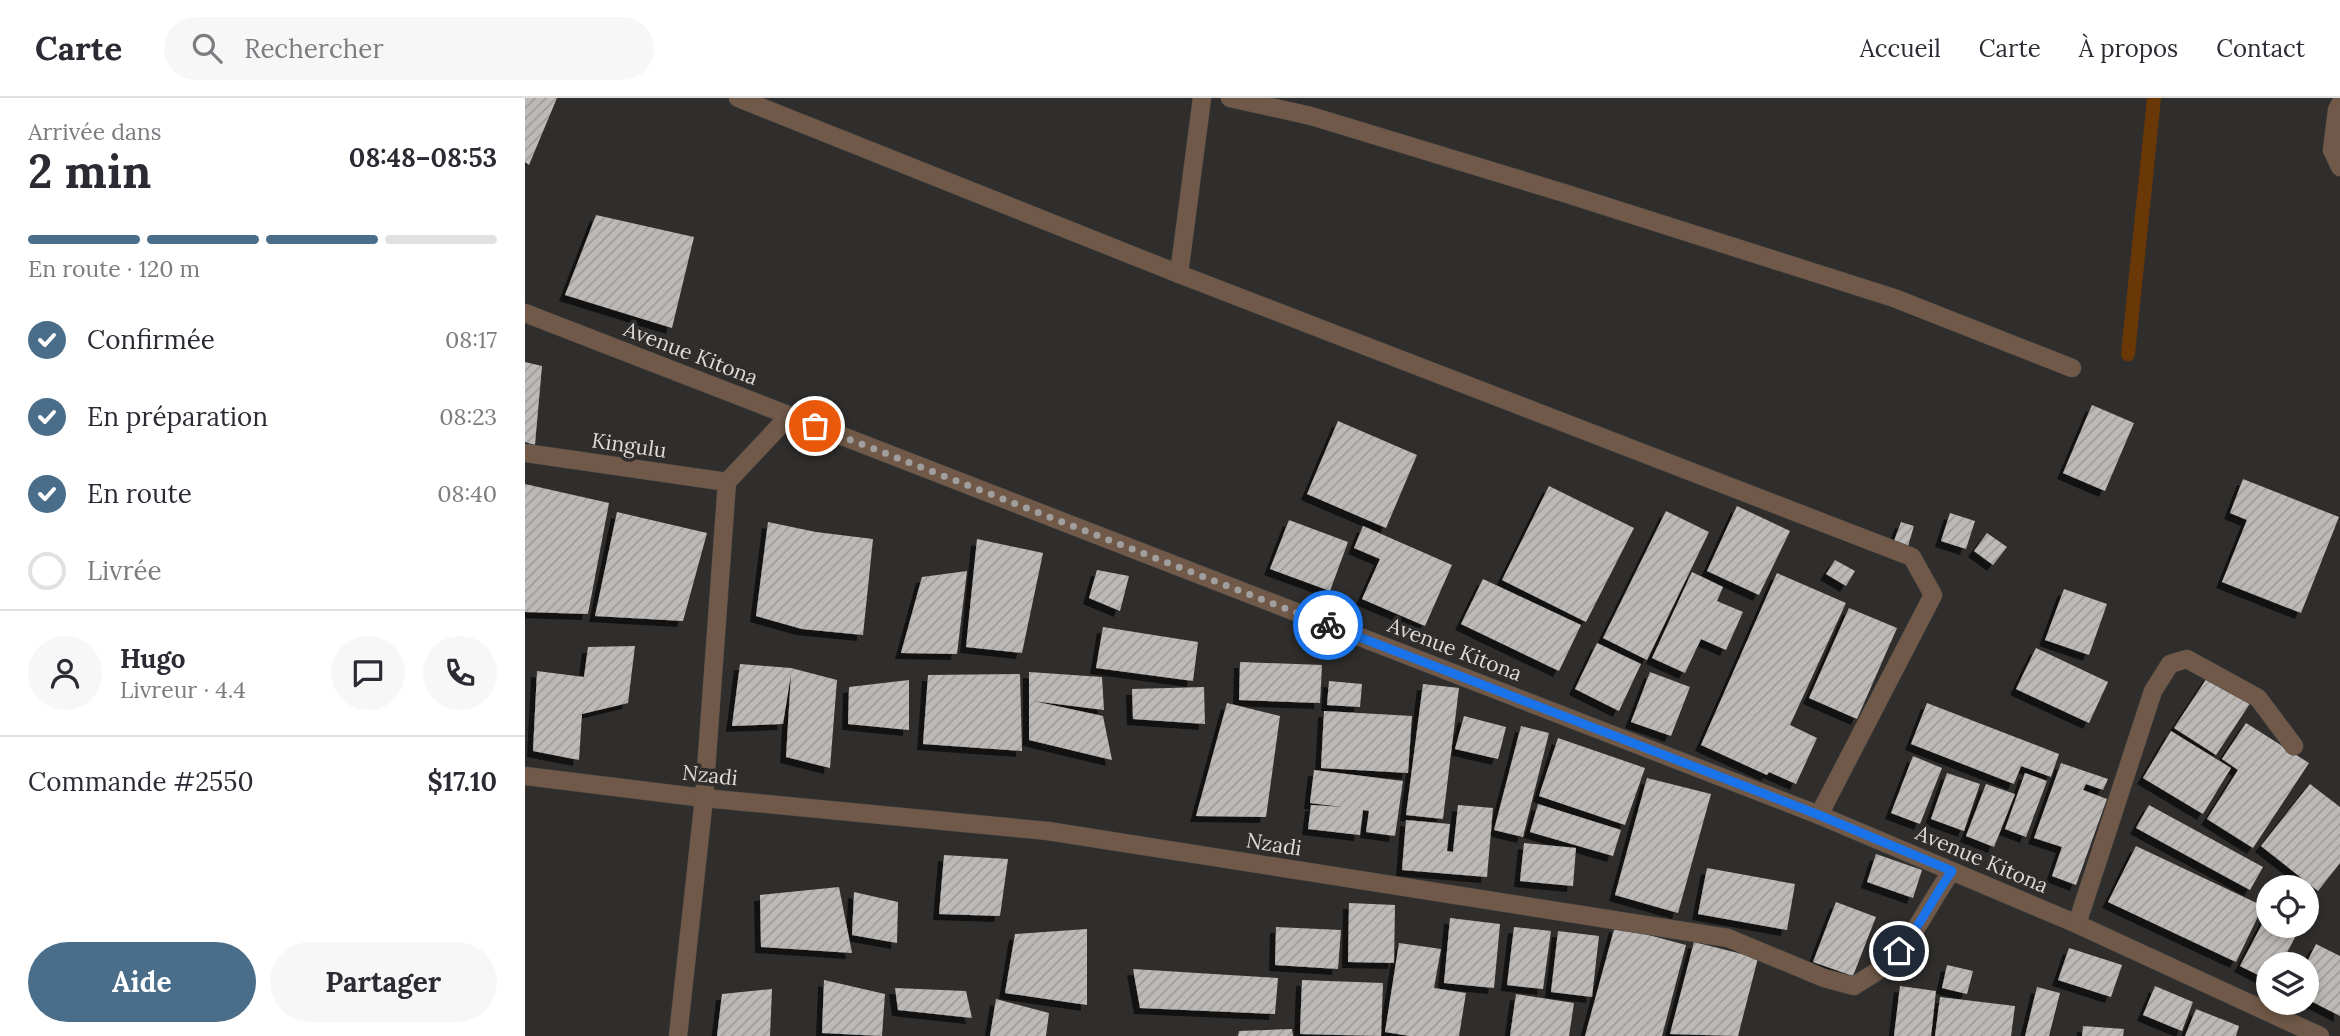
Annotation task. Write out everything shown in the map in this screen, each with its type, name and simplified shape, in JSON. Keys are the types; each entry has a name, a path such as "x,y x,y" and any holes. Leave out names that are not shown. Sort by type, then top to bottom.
{"street":[{"path":"738,98 1179,274 1912,558 1933,595 1819,815"},
{"path":"1179,274 1202,98"},
{"path":"1230,98 1311,116 1894,298 2072,368"},
{"path":"2340,104 2332,150 2340,167"},
{"name":"Avenue Kitona","path":"525,313 1819,815 2077,924 2320,1036"},
{"path":"678,1036 704,798 727,482 789,416"},
{"name":"Kingulu","path":"525,453 727,482"},
{"path":"2077,924 2153,691 2170,664 2187,659 2258,698 2294,746"},
{"name":"Nzadi","path":"525,776 704,798 1048,831 1728,938 1824,978 1854,986 1888,963 1909,940 1923,920 1933,897 1952,871"}],"building":[{"path":"525,98 557,98 529,165 525,162"},
{"path":"596,215 694,237 672,328 565,295"},
{"path":"525,362 542,366 535,445 525,442"},
{"path":"2092,405 2134,423 2105,491 2063,473"},
{"path":"1338,421 1417,455 1386,528 1307,494"},
{"path":"2243,479 2339,517 2301,613 2222,582 2247,520 2230,513"},
{"path":"525,484 609,503 588,614 525,612"},
{"path":"1549,486 1634,528 1586,622 1502,580"},
{"path":"1737,506 1790,531 1759,595 1707,571"},
{"path":"1666,511 1709,532 1647,660 1603,638"},
{"path":"617,512 707,533 683,621 595,616"},
{"path":"1950,513 1975,521 1966,549 1941,541"},
{"path":"1289,520 1348,542 1330,591 1270,569"},
{"path":"768,522 816,532 873,539 863,635 802,629 756,616"},
{"path":"1901,522 1914,526 1908,546 1894,541"},
{"path":"1363,526 1452,565 1425,626 1362,599 1380,559 1354,548"},
{"path":"1987,533 2007,547 1993,565 1974,551"},
{"path":"977,539 1043,553 1022,653 966,647"},
{"path":"1835,560 1855,571 1846,586 1826,574"},
{"path":"1097,570 1129,576 1120,611 1089,598"},
{"path":"967,571 957,654 901,653 922,577"},
{"path":"1692,572 1723,587 1717,601 1743,612 1726,650 1701,639 1685,673 1652,658"},
{"path":"1777,573 1846,603 1790,725 1817,738 1796,784 1769,772 1767,775 1701,745"},
{"path":"1483,579 1581,625 1559,671 1461,624"},
{"path":"2064,589 2107,604 2089,655 2045,640"},
{"path":"1849,608 1897,628 1857,719 1809,698"},
{"path":"1103,627 1198,642 1193,681 1096,668"},
{"path":"1597,643 1641,664 1619,711 1575,689"},
{"path":"635,646 628,703 582,714 579,760 533,751 537,671 584,677 588,647"},
{"path":"2036,648 2108,682 2089,723 2016,689"},
{"path":"1240,662 1322,665 1320,703 1239,700"},
{"path":"740,664 791,668 837,680 830,768 786,757 791,674 783,724 732,726"},
{"path":"1029,672 1102,677 1104,710 1033,701 1103,716 1112,760 1029,740"},
{"path":"1650,672 1690,687 1671,736 1631,722"},
{"path":"1020,674 1022,751 923,744 928,675"},
{"path":"2209,675 2251,702 2216,755 2174,728"},
{"path":"909,680 909,730 848,724 849,687"},
{"path":"1329,681 1362,684 1360,707 1327,705"},
{"path":"1423,684 1459,688 1443,819 1406,815"},
{"path":"1204,687 1205,724 1133,719 1132,689"},
{"path":"1227,703 1280,716 1266,817 1196,816"},
{"path":"1927,703 2059,754 2051,777 2021,766 2014,784 1911,744"},
{"path":"1324,711 1412,716 1408,773 1321,768"},
{"path":"1464,716 1506,727 1498,759 1455,749"},
{"path":"2246,723 2309,763 2253,848 2207,819 2238,770 2222,759"},
{"path":"1521,726 1549,733 1523,837 1494,830"},
{"path":"2171,731 2231,768 2203,814 2143,778"},
{"path":"1558,738 1645,768 1625,825 1539,796"},
{"path":"1913,756 1942,768 1920,824 1891,813"},
{"path":"2061,763 2108,779 2103,790 2086,784 2083,790 2107,799 2076,885 2052,876 2062,847 2034,838"},
{"path":"1314,770 1403,781 1395,836 1366,832 1369,811 1363,810 1360,835 1308,829 1311,805 1343,807 1310,803"},
{"path":"1947,773 1980,784 1964,831 1931,819"},
{"path":"2025,773 2047,781 2026,837 2005,829"},
{"path":"1647,778 1711,794 1678,913 1615,895"},
{"path":"1986,784 2015,794 1994,847 1966,836"},
{"path":"2310,784 2340,807 2340,863 2319,890 2319,875 2298,875 2261,846"},
{"path":"1538,804 1621,830 1613,856 1530,832"},
{"path":"1458,805 1493,808 1487,877 1402,870 1406,820 1450,824 1447,851 1453,852"},
{"path":"2149,805 2263,867 2256,875 2250,890 2136,828"},
{"path":"1524,843 1576,848 1573,886 1520,881"},
{"path":"2136,846 2256,903 2256,921 2236,962 2108,902"},
{"path":"1876,854 1922,870 1913,898 1867,882"},
{"path":"944,855 1008,859 1000,916 939,914"},
{"path":"1707,868 1795,884 1787,930 1698,914"},
{"path":"839,887 852,953 761,947 760,895"},
{"path":"854,892 898,902 897,943 852,935"},
{"path":"1836,902 1876,917 1853,976 1813,962"},
{"path":"1349,903 1395,905 1394,963 1348,962"},
{"path":"1450,918 1500,924 1494,988 1444,983"},
{"path":"1615,926 1686,945 1662,1036 1585,1036"},
{"path":"1276,927 1341,930 1338,969 1275,965"},
{"path":"1514,927 1551,931 1543,989 1507,985"},
{"path":"1087,929 1087,1005 1005,993 1015,934"},
{"path":"1558,931 1599,936 1592,997 1551,992"},
{"path":"2256,936 2256,938 2295,938 2287,952 2256,952 2256,974 2240,966"},
{"path":"1694,942 1758,958 1738,1036 1670,1034"},
{"path":"1399,943 1441,949 1434,988 1466,993 1459,1036 1410,1036 1385,1032"},
{"path":"2316,944 2340,956 2340,1016 2319,1005 2319,952 2312,952"},
{"path":"2069,948 2122,965 2111,997 2058,980"},
{"path":"1947,965 1973,971 1967,994 1942,988"},
{"path":"1133,969 1278,978 1275,1014 1140,1008"},
{"path":"824,980 885,994 882,1036 822,1033"},
{"path":"1302,980 1383,983 1381,1036 1300,1034"},
{"path":"1900,986 1936,991 1931,1036 1894,1036"},
{"path":"2155,986 2193,1002 2182,1031 2143,1015"},
{"path":"2037,987 2060,993 2049,1036 2025,1036"},
{"path":"895,988 966,991 972,1018 898,1010"},
{"path":"772,989 770,1036 717,1036 722,994"},
{"path":"1516,994 1574,1003 1569,1036 1510,1036"},
{"path":"1940,997 2015,1006 2011,1036 1935,1036"},
{"path":"996,999 1049,1013 1046,1036 990,1036"},
{"path":"2196,1009 2239,1026 2236,1036 2185,1036"},
{"path":"2083,1026 2124,1029 2123,1036 2082,1036"},
{"path":"1292,1029 1293,1036 1238,1036 1239,1031"}],"waterway":[{"path":"2128,354 2154,98"}],"way so far":[{"path":"815,426 1328,625"}],"route":[{"path":"1328,625 1819,815 1952,871 1933,897 1923,920 1899,951"}]}
